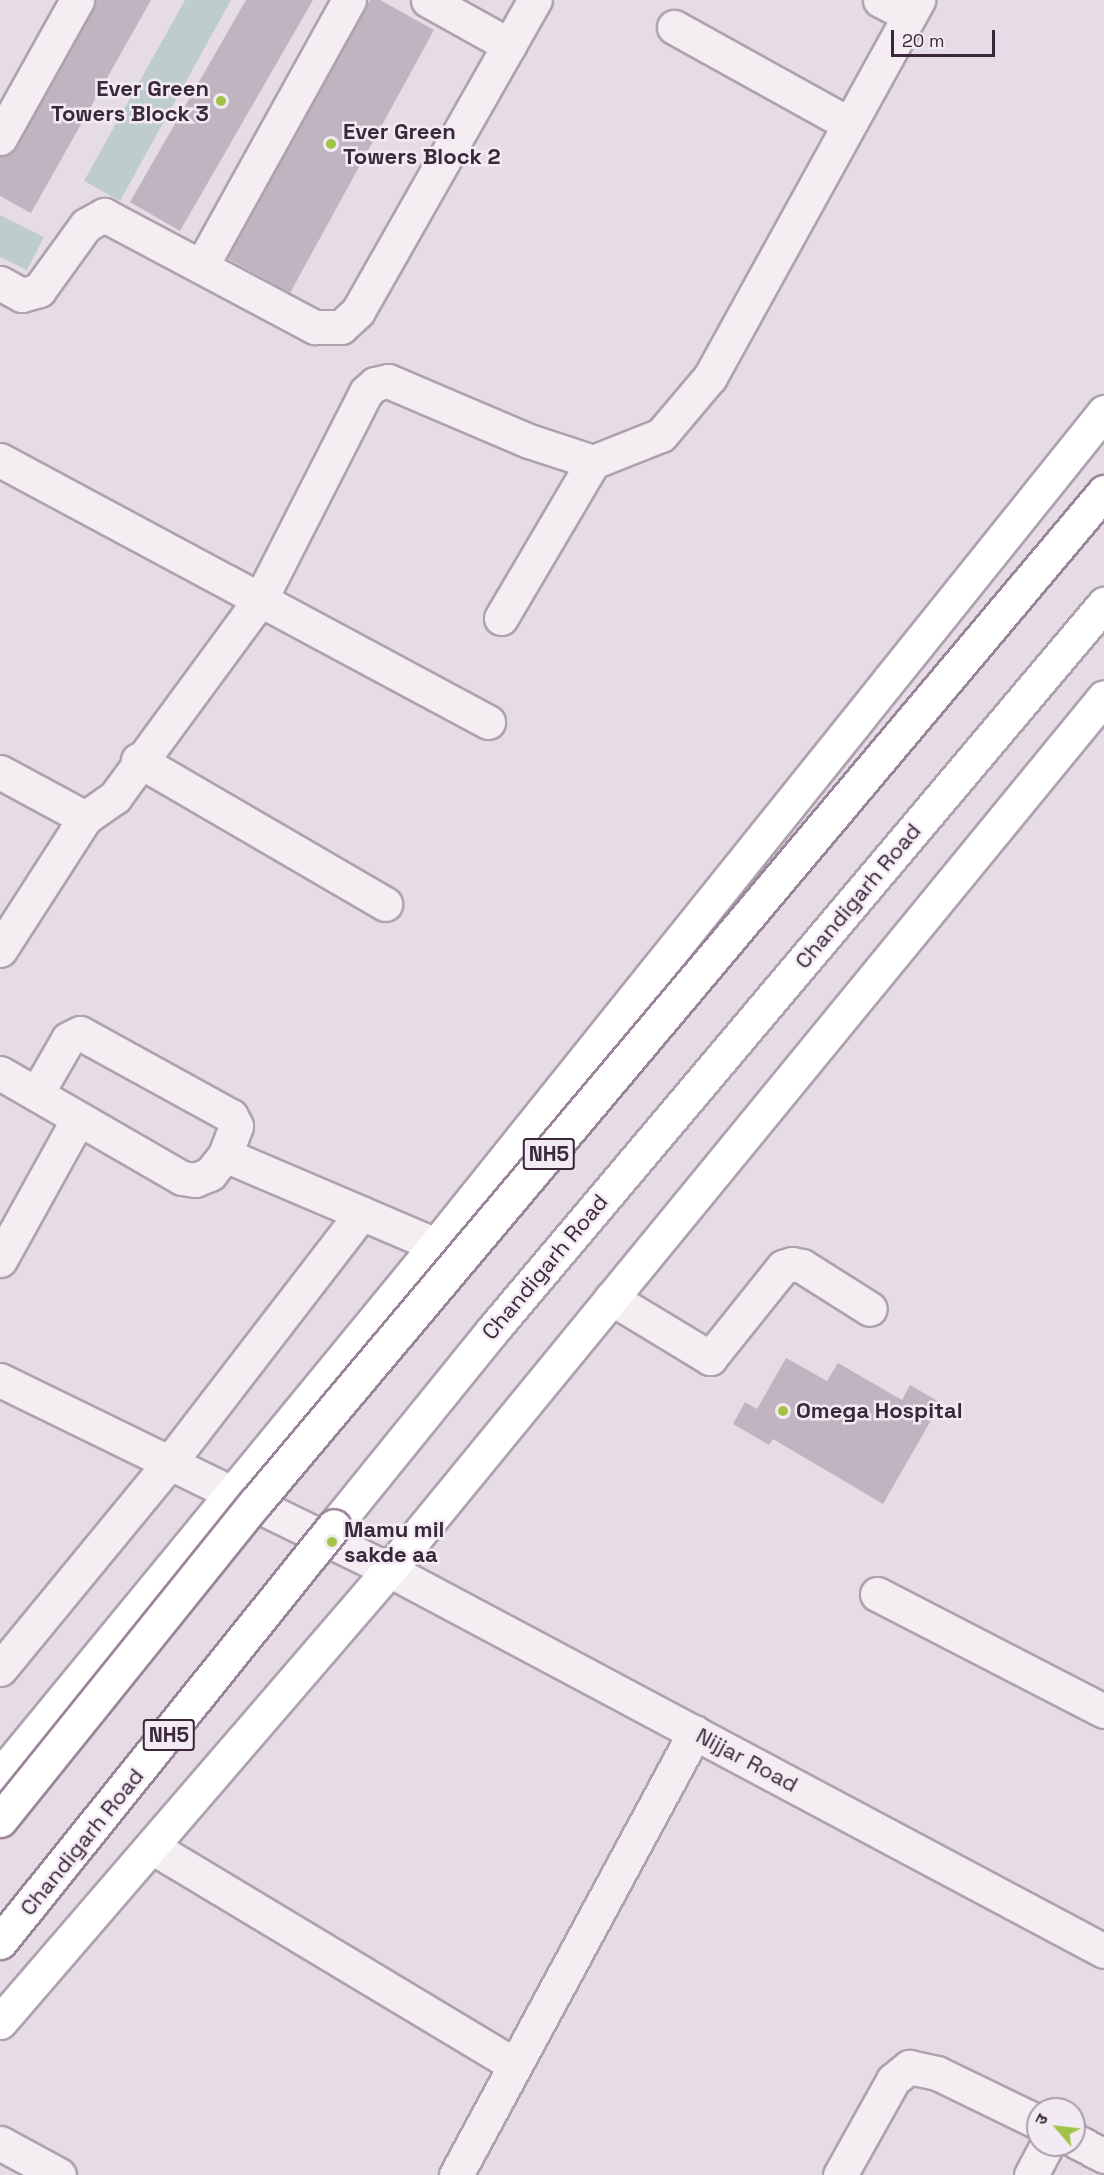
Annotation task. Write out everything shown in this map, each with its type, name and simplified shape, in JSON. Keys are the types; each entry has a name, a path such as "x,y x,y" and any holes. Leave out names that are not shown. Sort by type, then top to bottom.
{"main road":[{"path":"0,1776 230,1491 436,1245 1104,412"},
{"name":"NH5","path":"0,1820 256,1502 1104,492"},
{"name":"Chandigarh Road","path":"0,1942 491,1332 1104,604"},
{"path":"0,2022 389,1570 1104,698"}],"street":[{"path":"0,138 77,0"},
{"path":"202,265 350,0"},
{"path":"428,0 509,45"},
{"path":"0,283 22,295 39,290 86,225 104,215 315,327 341,327 358,311 535,0"},
{"path":"501,618 593,462 661,435 710,377 847,123 913,8 880,0"},
{"path":"674,27 847,123"},
{"path":"0,950 85,818 115,797 138,760 261,598 366,392 375,384 388,381 529,441 593,462"},
{"path":"0,460 201,571 261,598 488,722"},
{"path":"138,760 385,904"},
{"path":"0,772 85,818"},
{"path":"0,1073 182,1178 195,1180 210,1174 225,1155 236,1126 231,1116 80,1033 68,1039 37,1093"},
{"path":"0,1260 78,1119"},
{"path":"225,1155 436,1245"},
{"path":"0,1669 170,1462 362,1213"},
{"path":"611,1298 710,1358 783,1267 802,1266 870,1309"},
{"name":"Nijjar Road","path":"0,1380 389,1570 1104,1951"},
{"path":"877,1594 1104,1711"},
{"path":"456,2175 695,1732"},
{"path":"152,1847 515,2065"},
{"path":"840,2175 893,2080 909,2067 938,2073 1026,2116"},
{"path":"0,2142 59,2175"},
{"path":"1086,2146 1104,2156"},
{"path":"1031,2175 1041,2157"}],"shaded area":[{"path":"185,0 231,0 120,201 84,181"},
{"path":"0,215 44,237 27,270 0,257"}],"building":[{"path":"82,0 151,0 31,213 0,196 0,146"},
{"name":"Ever Green Towers Block 3","path":"246,0 313,0 180,231 130,202"},
{"name":"Ever Green Towers Block 2","path":"370,0 380,0 434,30 290,293 228,259"},
{"path":"786,1358 827,1381 838,1363 902,1400 910,1385 941,1403 883,1504 773,1439 769,1445 733,1424 745,1402 757,1409"}],"place":[{"name":"Ever Green Towers Block 3","path":"221,101"},
{"name":"Ever Green Towers Block 2","path":"331,144"},
{"name":"Omega Hospital","path":"783,1411"},
{"name":"Mamu mil sakde aa","path":"332,1542"}]}
